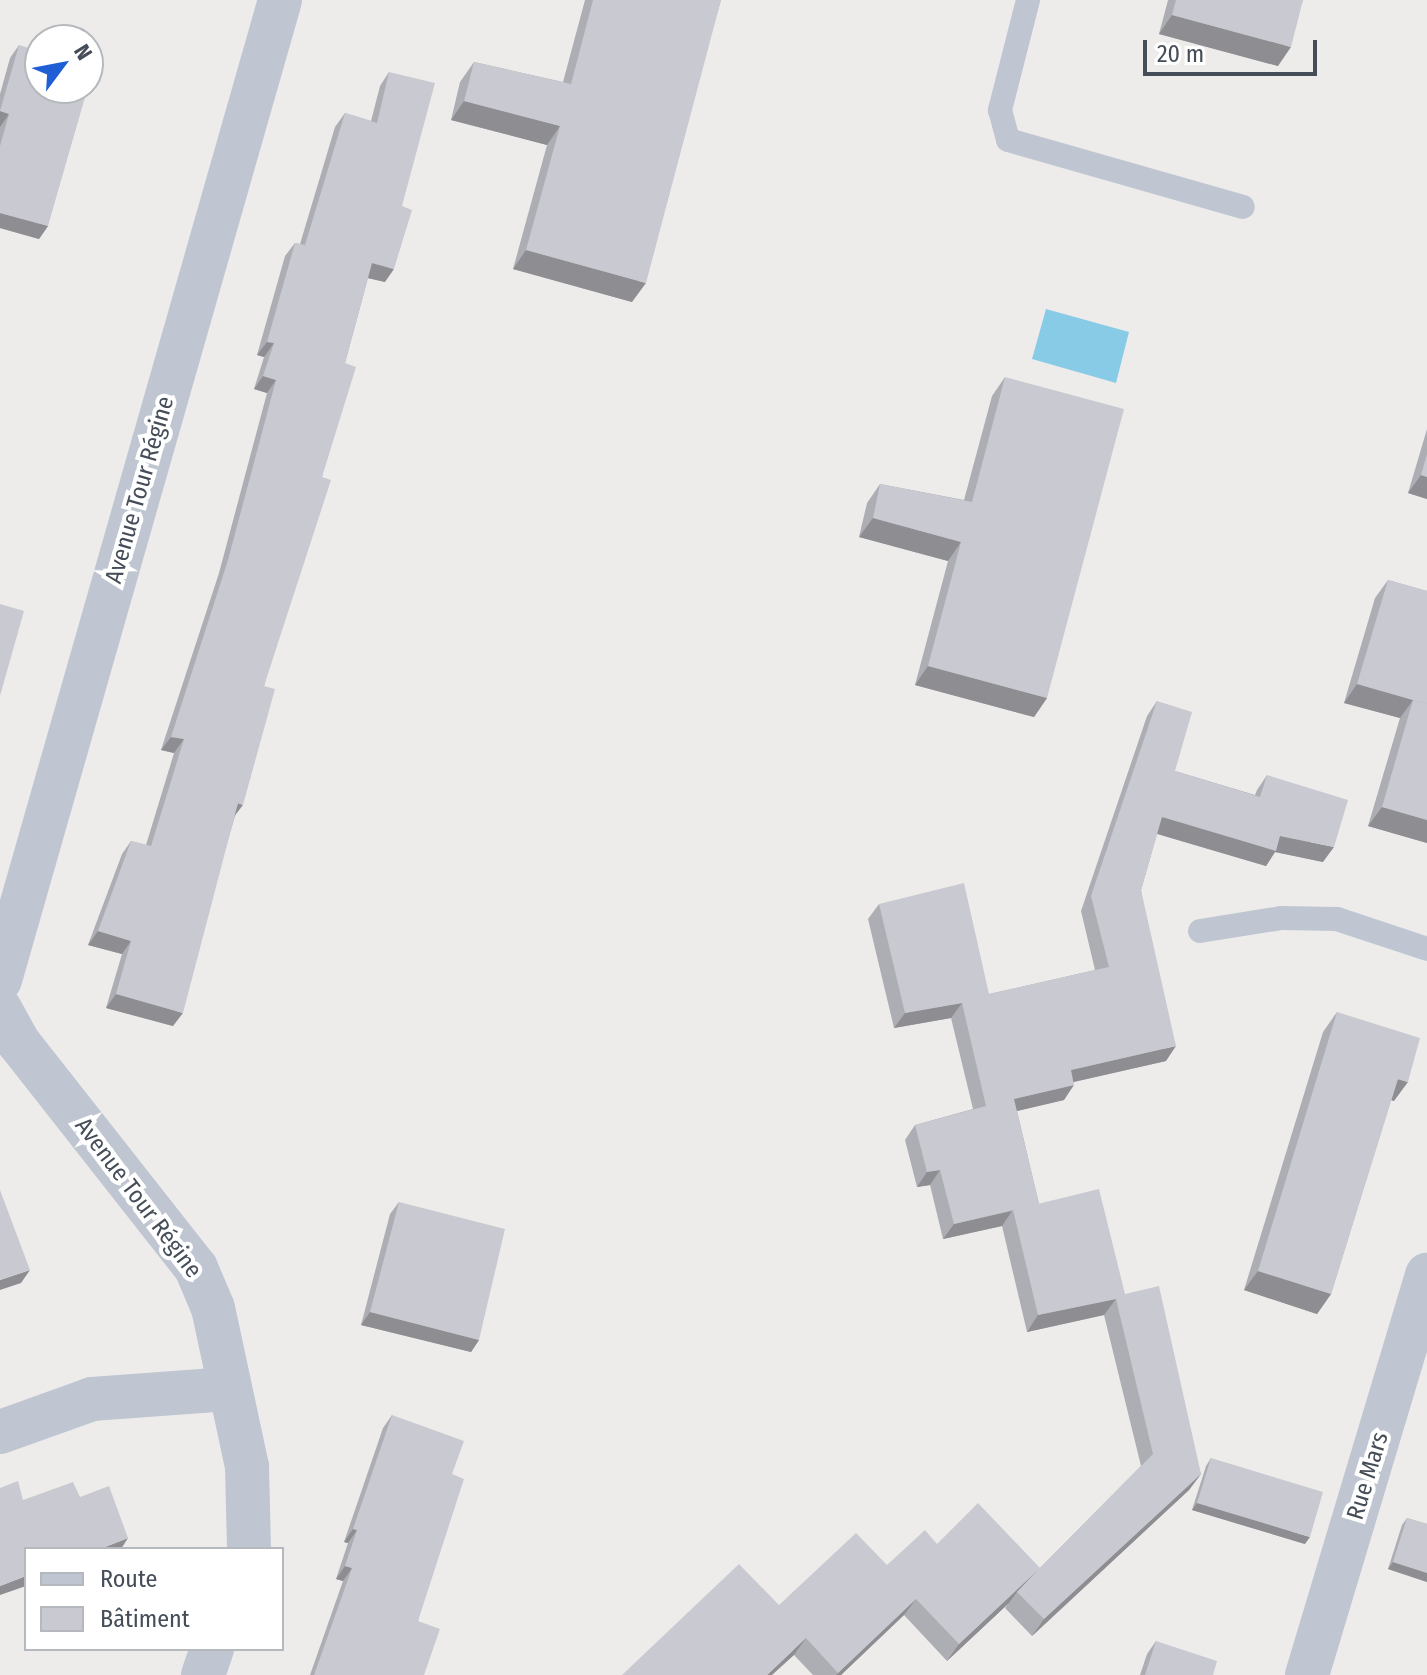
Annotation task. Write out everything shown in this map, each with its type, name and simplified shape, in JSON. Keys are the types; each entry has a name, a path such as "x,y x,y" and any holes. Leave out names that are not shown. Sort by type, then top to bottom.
{"street":[{"name":"Avenue Tour Régine","path":"0,980 12,887 280,0"},
{"name":"Avenue Tour Régine","path":"0,1009 19,1043 196,1268 213,1308 247,1467 249,1547"},
{"name":"Rue Mars","path":"1307,1675 1427,1275"},
{"path":"0,1432 92,1399 229,1389"},
{"path":"203,1675 211,1651"}],"lane":[{"path":"1028,0 1000,110 1008,140 1243,207"},
{"path":"1200,931 1281,918 1337,919 1427,949"}],"water":[{"path":"1046,309 1129,332 1116,383 1032,359"}],"building":[{"path":"593,0 721,0 646,283 526,250 560,126 464,101 474,62 571,84"},
{"path":"1176,0 1303,0 1291,47 1172,15"},
{"path":"19,45 24,46 24,104 83,104 48,226 0,213 0,146 9,114 0,111"},
{"path":"389,72 435,83 402,206 412,210 394,269 372,263 345,363 356,367 322,477 331,480 264,686 275,689 243,805 238,803 183,1013 116,994 131,941 98,931 131,841 151,846 184,739 171,737 228,560 276,380 263,376 274,343 267,342 295,243 305,245 345,113 377,123"},
{"path":"1005,377 1124,409 1047,698 928,666 961,542 873,518 880,484 972,502"},
{"path":"1427,454 1427,477 1421,475"},
{"path":"1388,580 1427,591 1427,704 1357,684"},
{"path":"0,604 24,611 0,696"},
{"path":"1413,700 1427,704 1427,820 1382,807"},
{"path":"1157,701 1192,712 1175,771 1260,797 1267,775 1348,800 1334,847 1280,836 1276,851 1162,817 1141,890 1176,1046 1071,1070 1074,1085 1014,1099 1039,1204 954,1224 940,1170 927,1172 915,1125 986,1106 962,1003 905,1013 879,904 964,883 989,994 1109,967 1091,896"},
{"path":"1337,1012 1420,1038 1408,1082 1398,1079 1331,1294 1258,1271"},
{"path":"1099,1189 1125,1294 1159,1286 1201,1474 1044,1619 1017,1592 1038,1570 959,1644 916,1599 838,1673 806,1638 767,1675 622,1675 739,1564 779,1605 856,1533 887,1565 925,1530 937,1544 978,1503 1040,1568 1153,1454 1116,1299 1038,1315 1013,1210"},
{"path":"0,1190 30,1270 0,1280"},
{"path":"399,1202 505,1229 479,1340 370,1312"},
{"path":"392,1415 464,1441 452,1474 464,1479 418,1621 440,1629 424,1675 314,1675 352,1568 345,1566 357,1530 353,1529"},
{"path":"1211,1458 1323,1492 1310,1537 1197,1503"},
{"path":"18,1481 23,1500 73,1482 80,1497 109,1486 128,1538 105,1547 24,1547 24,1577 0,1586 0,1488"},
{"path":"1407,1518 1427,1524 1427,1573 1393,1562"},
{"path":"1156,1641 1217,1661 1213,1675 1145,1675"}]}
